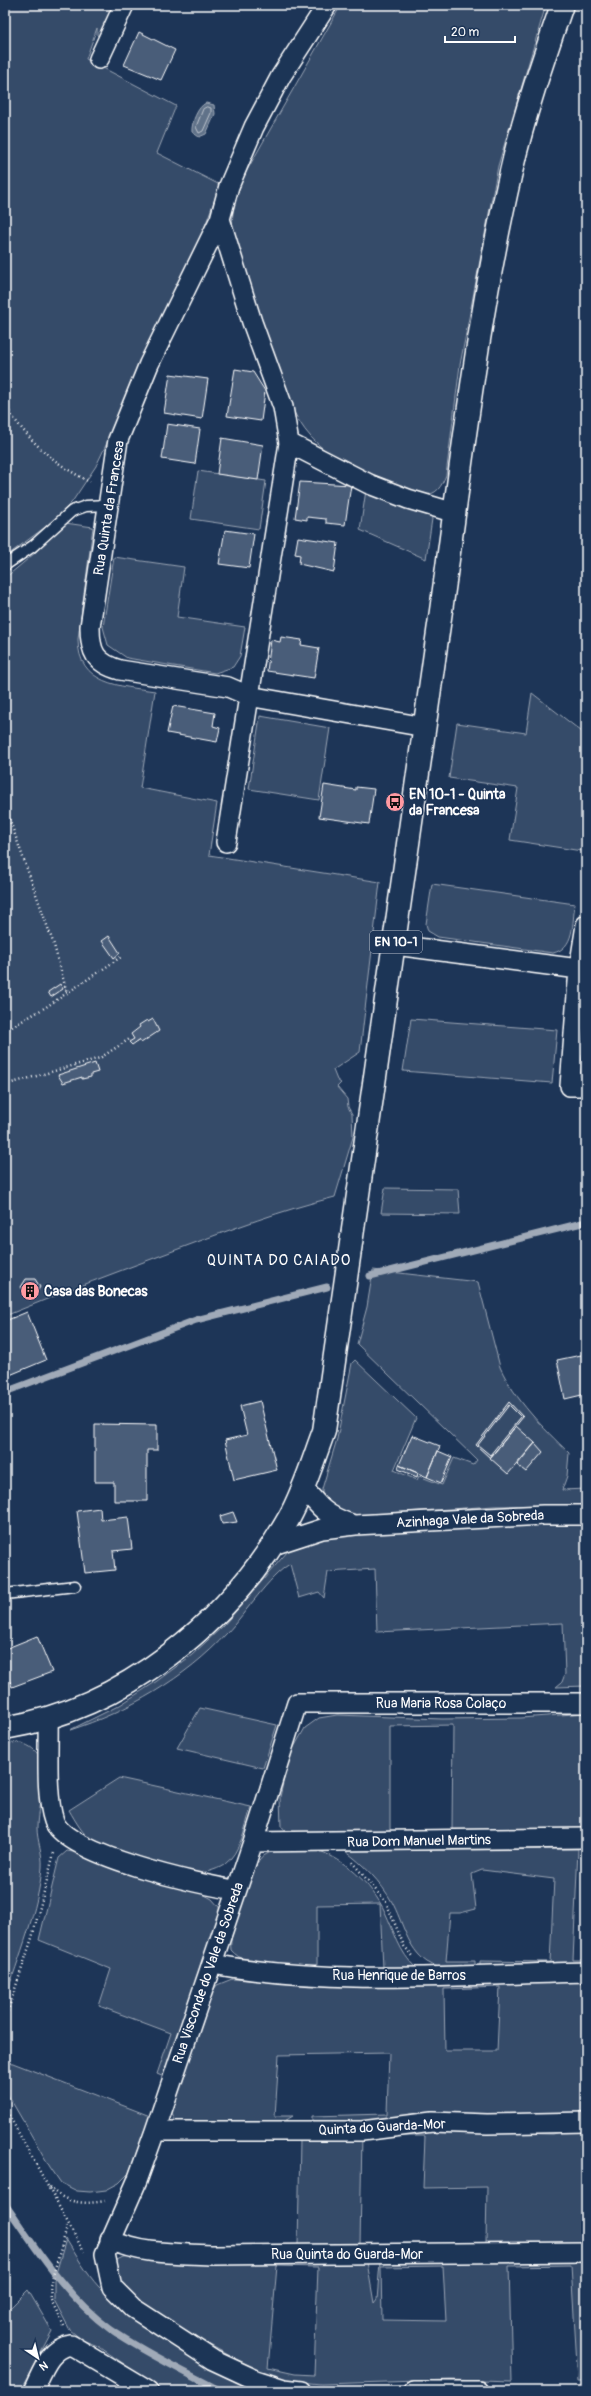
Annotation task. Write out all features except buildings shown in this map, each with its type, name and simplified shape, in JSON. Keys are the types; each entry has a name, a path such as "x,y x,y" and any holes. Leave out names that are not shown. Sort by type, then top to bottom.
{"main road":[{"name":"EN 10-1","path":"5,1728 48,1717 87,1704 127,1683 164,1658 198,1631 225,1603 273,1545 290,1517 304,1487 324,1431 492,267 511,170 540,68 562,5"}],"street":[{"path":"99,59 124,5"},
{"name":"Rua Quinta da Francesa","path":"327,5 281,76 254,127 229,186 220,220 150,364 118,440 90,627 90,644 96,657 107,666 120,670 228,687 249,696 425,727"},
{"path":"220,220 252,322 283,407 289,443 226,842"},
{"path":"289,443 369,484 408,499 456,512"},
{"path":"578,1086 579,969 586,925"},
{"path":"395,945 579,969"},
{"name":"Azinhaga Vale da Sobreda","path":"304,1487 321,1510 334,1519 355,1525"},
{"name":"Azinhaga Vale da Sobreda","path":"273,1545 322,1529 355,1525 586,1514"},
{"name":"Rua Maria Rosa Colaço","path":"297,1704 586,1703"},
{"name":"Rua Visconde do Vale da Sobreda","path":"297,1704 253,1842 137,2181 105,2254 112,2287 133,2308 213,2360 256,2380 284,2389 301,2391"},
{"path":"48,1717 49,1796 54,1822 70,1839 115,1859 205,1886 236,1890"},
{"name":"Rua Dom Manuel Martins","path":"253,1842 586,1838"},
{"name":"Rua Henrique de Barros","path":"212,1964 292,1975 430,1975 586,1972"},
{"name":"Quinta do Guarda-Mor","path":"154,2131 362,2131 432,2122 487,2124 586,2122"},
{"name":"Rua Quinta do Guarda-Mor","path":"110,2240 128,2248 152,2253 586,2252"},
{"path":"33,2391 55,2352 62,2346 71,2345 148,2391"},
{"path":"414,2391 479,2391"}],"lane":[{"path":"5,565 33,546 72,511 109,499"},
{"path":"5,1594 75,1586"}],"path":[{"path":"5,404 24,433 47,455 109,499"},
{"path":"8,815 54,945 67,993"},
{"path":"5,1031 67,993 121,957"},
{"path":"5,1085 100,1058 131,1038"},
{"path":"5,2019 32,1938 54,1851 54,1822"},
{"path":"324,1842 350,1861 378,1891 386,1902 404,1946 430,1975"},
{"path":"5,2108 46,2185 88,2258"},
{"path":"46,2185 57,2195 71,2202 89,2204 108,2201"},
{"path":"68,2223 52,2277 52,2300 71,2345"}],"shaded area":[{"path":"5,5 115,5 100,38 97,35 97,28 86,59 176,106 157,153 220,185 187,275 96,466 72,502 52,522 5,557"},
{"path":"341,5 546,5 498,166 460,365 446,475 438,490 428,495 423,495 349,466 318,444 305,430 294,412 235,245 233,234 232,225 234,207 238,191 246,172"},
{"path":"198,471 266,481 259,529 191,519"},
{"path":"366,490 430,514 432,519 426,559 360,530"},
{"path":"65,523 93,527 78,639 80,654 85,666 93,674 103,680 128,687 155,691 140,788 217,803 209,855 380,882 360,1052 333,1070 337,1080 341,1083 337,1087 347,1099 348,1107 352,1114 353,1137 335,1197 238,1227 93,1281 5,1316 5,578 35,553"},
{"path":"114,557 184,567 177,617 245,627 240,656 233,667 215,673 127,658 108,645 103,627"},
{"path":"532,693 586,735 586,825 582,851 510,840 518,788 449,778 457,723 526,733"},
{"path":"260,716 330,728 319,800 249,789"},
{"path":"432,884 575,904 573,927 569,940 565,946 553,953 438,937 428,931 426,924"},
{"path":"411,1019 557,1030 552,1083 403,1071"},
{"path":"385,1188 458,1189 460,1214 381,1213"},
{"path":"373,1270 478,1282 500,1367 513,1391 530,1413 569,1453 567,1476 562,1490 586,1489 586,1505 494,1506 346,1516 322,1497 322,1489 337,1439 352,1363 355,1360 416,1418 394,1470 417,1480 419,1476 442,1485 454,1458 473,1465 477,1460 357,1344 367,1307"},
{"path":"586,1522 586,1686 556,1687 562,1682 565,1674 563,1623 377,1632 375,1569 328,1572 324,1598 319,1592 299,1598 290,1564 274,1577 227,1633 193,1665 154,1692 134,1703 113,1714 70,1730 120,1705 157,1681 192,1655 223,1626 288,1551 304,1542 323,1536"},
{"path":"200,1708 277,1725 263,1768 177,1748"},
{"path":"586,1713 586,1830 452,1831 453,1725 390,1726 390,1832 288,1833 281,1827 280,1797 289,1756 305,1728 319,1718 337,1715 442,1719 521,1718"},
{"path":"17,1742 30,1747 38,1755 42,1765 42,1790 37,1828 42,1857 42,1867 37,1899 22,1950 5,1999 5,1745"},
{"path":"119,1778 251,1807 242,1839 235,1853 230,1860 221,1867 206,1872 195,1873 142,1860 100,1846 93,1842 82,1831 69,1810"},
{"path":"313,1849 335,1858 346,1865 372,1891 385,1912 401,1949 416,1968 383,1968 380,1904 317,1905 317,1966 259,1964 238,1956 231,1950 231,1941 236,1914 247,1884 259,1861 265,1855 276,1850"},
{"path":"578,1849 573,1960 586,1960 586,1967 480,1969 480,1961 550,1962 554,1879 482,1870 472,1874 476,1909 460,1913 450,1913 446,1961 475,1961 475,1969 451,1969 432,1965 420,1956 410,1942 396,1910 383,1887 365,1868 345,1851"},
{"path":"67,1851 79,1853 103,1864 152,1881 201,1893 212,1899 219,1907 220,1916 164,2077 157,2074 171,2033 99,2006 111,1969 39,1940 59,1858"},
{"path":"586,1978 586,2117 312,2122 312,2116 387,2114 389,2053 279,2055 275,2116 293,2116 278,2125 181,2124 175,2120 170,2110 212,1992 217,1985 232,1979 284,1982","holes":["500,1987 497,2051 445,2051 444,1989"]},
{"path":"5,2060 150,2116 129,2173 119,2183 106,2190 90,2192 77,2191 61,2183 5,2090"},
{"path":"586,2125 586,2248 422,2245 486,2243 487,2187 423,2188 425,2136 394,2136 409,2130 552,2134"},
{"path":"362,2134 360,2245 298,2245 300,2140"},
{"path":"66,2239 94,2282 132,2317 195,2360 238,2383 257,2391 163,2391 98,2346 82,2340 70,2330 54,2300 54,2280"},
{"path":"123,2257 367,2262 374,2303 377,2299 380,2262 586,2258 586,2381 578,2381 571,2265 509,2266 512,2382 451,2380 321,2384 287,2381 262,2373 180,2329 144,2304 122,2286 117,2277 115,2261","holes":["277,2266 318,2267 314,2375 295,2374 268,2368","443,2266 446,2321 382,2320 381,2267"]},
{"path":"28,2290 52,2331 20,2391 5,2391 5,2313"}],"water":[{"path":"206,103 214,105 215,114 206,134 199,137 192,132 192,128 198,111"}],"waterway":[{"path":"370,1276 586,1222"},
{"path":"5,1392 196,1320 327,1287"},
{"path":"5,2204 52,2271 65,2287 94,2316 110,2329 136,2346 221,2391"}],"place":[{"name":"EN 10-1 - Quinta da Francesa","path":"395,802"},
{"name":"Casa das Bonecas","path":"30,1291"}],"district":[{"name":"QUINTA DO CAIADO","path":"279,1260"}]}
